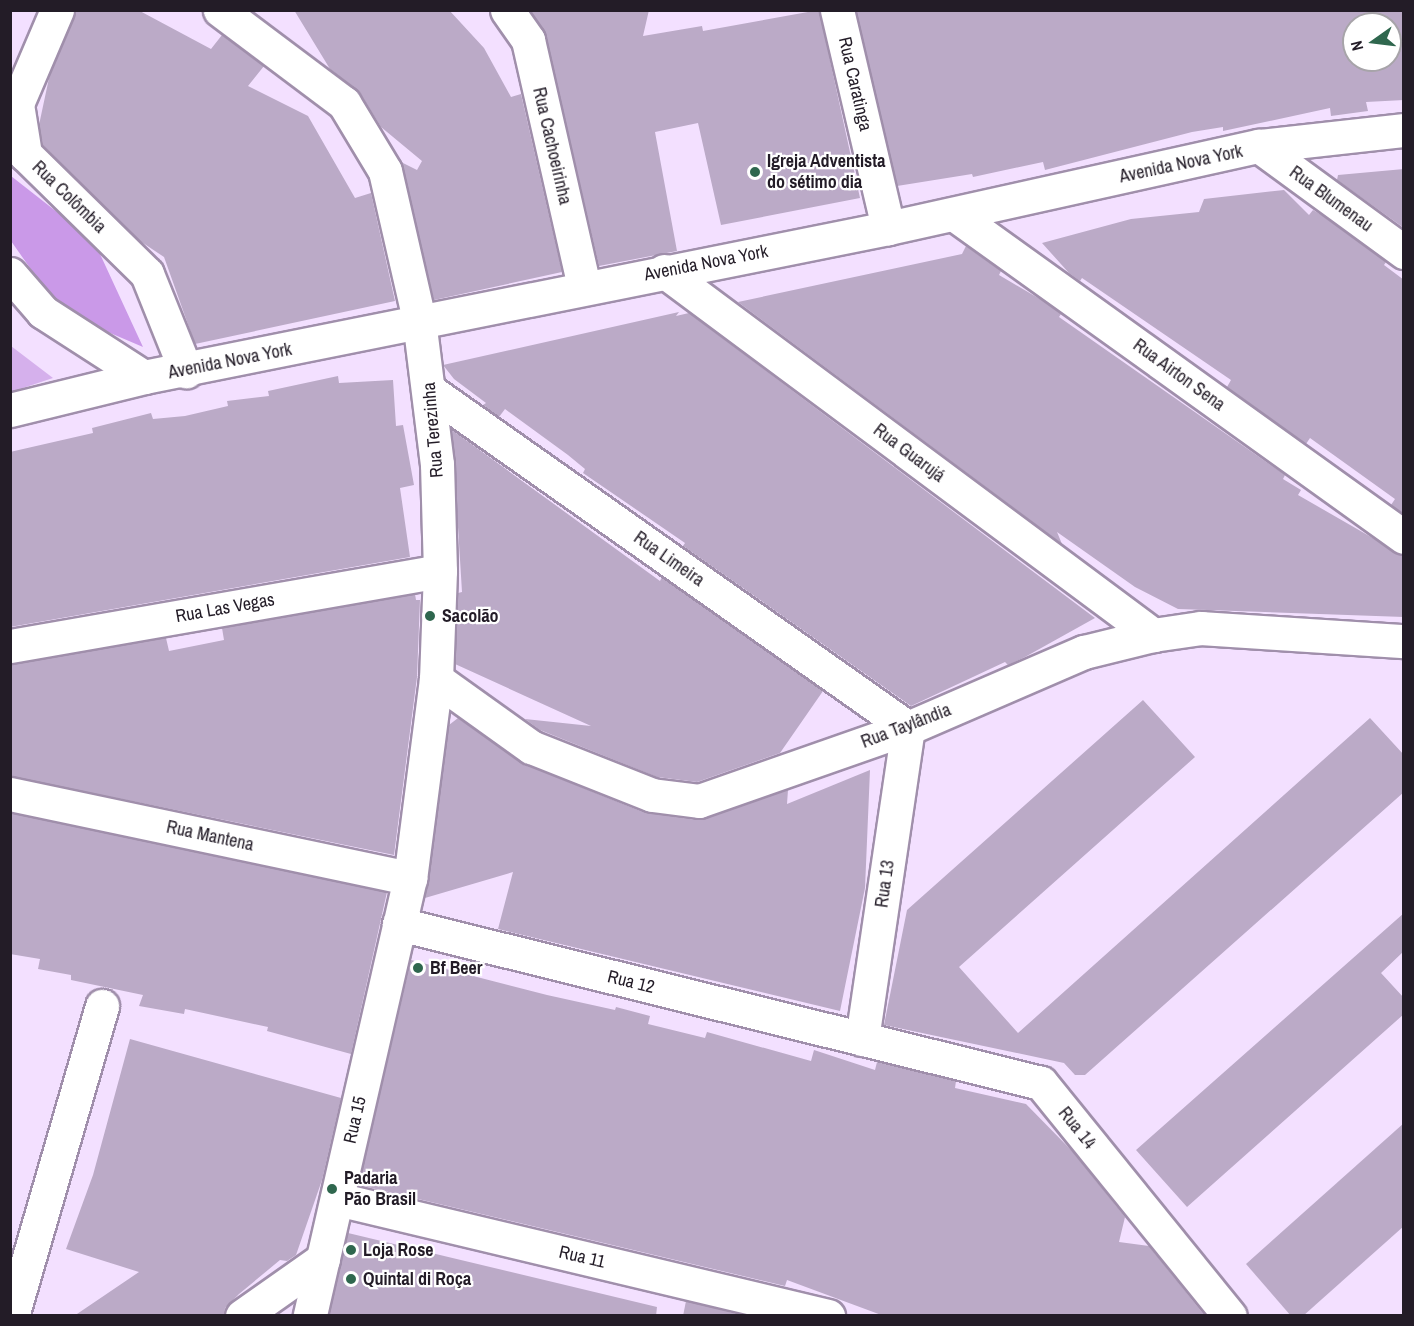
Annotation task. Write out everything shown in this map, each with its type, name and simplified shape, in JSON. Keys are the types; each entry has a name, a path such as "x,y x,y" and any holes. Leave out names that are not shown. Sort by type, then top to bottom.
{"main road":[{"name":"Rua Colômbia","path":"57,10 17,104 24,154 147,274 186,371"},
{"name":"Rua Terezinha","path":"220,10 344,104 385,171 419,320 430,391 440,571 436,679 410,878 399,924"},
{"name":"Rua Cachoeirinha","path":"507,10 528,40 584,286"},
{"name":"Rua Caratinga","path":"837,10 888,228"},
{"name":"Avenida Nova York","path":"10,410 144,377 186,371 584,286 888,228 1259,146 1404,130"},
{"name":"Rua Blumenau","path":"1259,146 1404,252"},
{"name":"Rua Airton Sena","path":"954,214 1404,537"},
{"name":"Rua Guarujá","path":"664,271 1153,635"},
{"path":"10,274 43,312 144,377"},
{"name":"Rua Limeira","path":"430,391 908,728"},
{"name":"Rua Las Vegas","path":"10,646 440,571"},
{"name":"Rua Taylândia","path":"436,679 531,747 652,795 699,801 908,728 1084,652 1153,635 1202,628 1404,641"},
{"name":"Rua 13","path":"862,1039 908,728"},
{"name":"Rua Mantena","path":"10,795 410,878"},
{"name":"Rua 12","path":"399,924 862,1039"},
{"name":"Rua 15","path":"310,1316 399,924"},
{"path":"12,1316 102,1006"},
{"name":"Rua 14","path":"862,1039 1041,1083 1230,1316"},
{"name":"Rua 11","path":"337,1199 828,1316"},
{"path":"242,1316 322,1259"}],"shaded area":[{"path":"10,161 11,176 94,241 143,347 61,312 11,241"},
{"path":"11,346 53,378 11,392"}],"building":[{"path":"75,10 138,10 211,49 222,35 264,66 248,86 308,116 355,198 371,193 395,301 195,344 164,257 140,241 43,145 39,125 49,78"},
{"path":"294,10 449,10 484,48 511,97 521,94 562,272 434,300 401,162 417,170 422,161 381,127 360,93 330,69"},
{"path":"530,10 649,10 643,36 702,26 703,31 819,10 860,198 721,225 698,123 655,132 677,251 599,266 546,36"},
{"path":"856,10 1404,10 1404,100 1366,102 1368,111 1331,116 1330,108 1223,131 1223,127 1192,132 1045,170 1043,162 973,177 972,174 897,186"},
{"path":"1404,169 1404,228 1337,180 1338,175"},
{"path":"1284,190 1309,215 1313,210 1323,216 1386,262 1384,265 1404,280 1404,514 1391,505 1395,499 1310,438 1306,444 1227,387 1231,380 1082,278 1080,281 1069,273 1042,243 1131,219 1199,212 1204,199"},
{"path":"966,246 1001,271 999,275 1045,302 1061,314 1059,317 1285,475 1283,479 1301,490 1298,495 1404,556 1404,617 1178,609 1135,587 1057,532 1062,544 738,302 962,254"},
{"path":"679,312 676,316 689,313 1095,618 1025,657 1008,665 1005,662 911,706 683,546 685,543 583,473 585,469 568,455 505,409 499,417 483,405 486,403 454,379 443,365"},
{"path":"338,376 339,383 393,380 396,426 403,425 414,485 400,488 410,557 10,627 10,452 93,433 92,428 151,413 153,419 185,416 228,406 227,401 269,396 268,391"},
{"path":"452,430 660,581 662,577 823,691 780,753 697,782 657,777 540,730 525,719 591,726 455,664 458,593 462,592"},
{"path":"415,594 416,600 420,600 417,677 394,855 10,776 10,664 166,638 169,651 224,640 222,628"},
{"path":"1143,700 1195,757 959,967 1018,1033 1370,718 1404,755 1404,792 1085,1075 1075,1075 1064,1063 884,1025 907,910"},
{"path":"458,718 524,764 645,813 697,820 788,790 787,804 870,770 865,888 840,1011 498,929 513,872 425,898 449,725"},
{"path":"10,813 387,892 351,1054 267,1031 268,1027 185,1009 184,1014 139,1006 143,995 71,980 71,975 38,969 40,959 10,954"},
{"path":"1404,913 1404,951 1381,973 1404,998 1404,1014 1187,1207 1136,1150"},
{"path":"411,960 547,995 615,1010 616,1007 650,1016 648,1024 705,1038 707,1032 811,1061 814,1050 875,1070 877,1062 956,1081 955,1088 1026,1104 1073,1152 1125,1217 1119,1242 1149,1246 1205,1316 884,1316 787,1280 785,1286 359,1185"},
{"path":"130,1039 341,1098 322,1180 296,1255 287,1261 280,1260 239,1294 225,1308 224,1316 74,1316 139,1272 66,1249 93,1175"},
{"path":"1404,1123 1404,1226 1303,1316 1291,1316 1246,1264"},
{"path":"348,1233 657,1307 656,1316 329,1316"},
{"path":"686,1301 745,1316 683,1316"}],"place":[{"name":"Igreja Adventista do sétimo dia","path":"755,172"},
{"name":"Sacolão","path":"430,616"},
{"name":"Bf Beer","path":"418,968"},
{"name":"Padaria Pão Brasil","path":"332,1189"},
{"name":"Loja Rose","path":"351,1250"},
{"name":"Quintal di Roça","path":"351,1279"}]}
